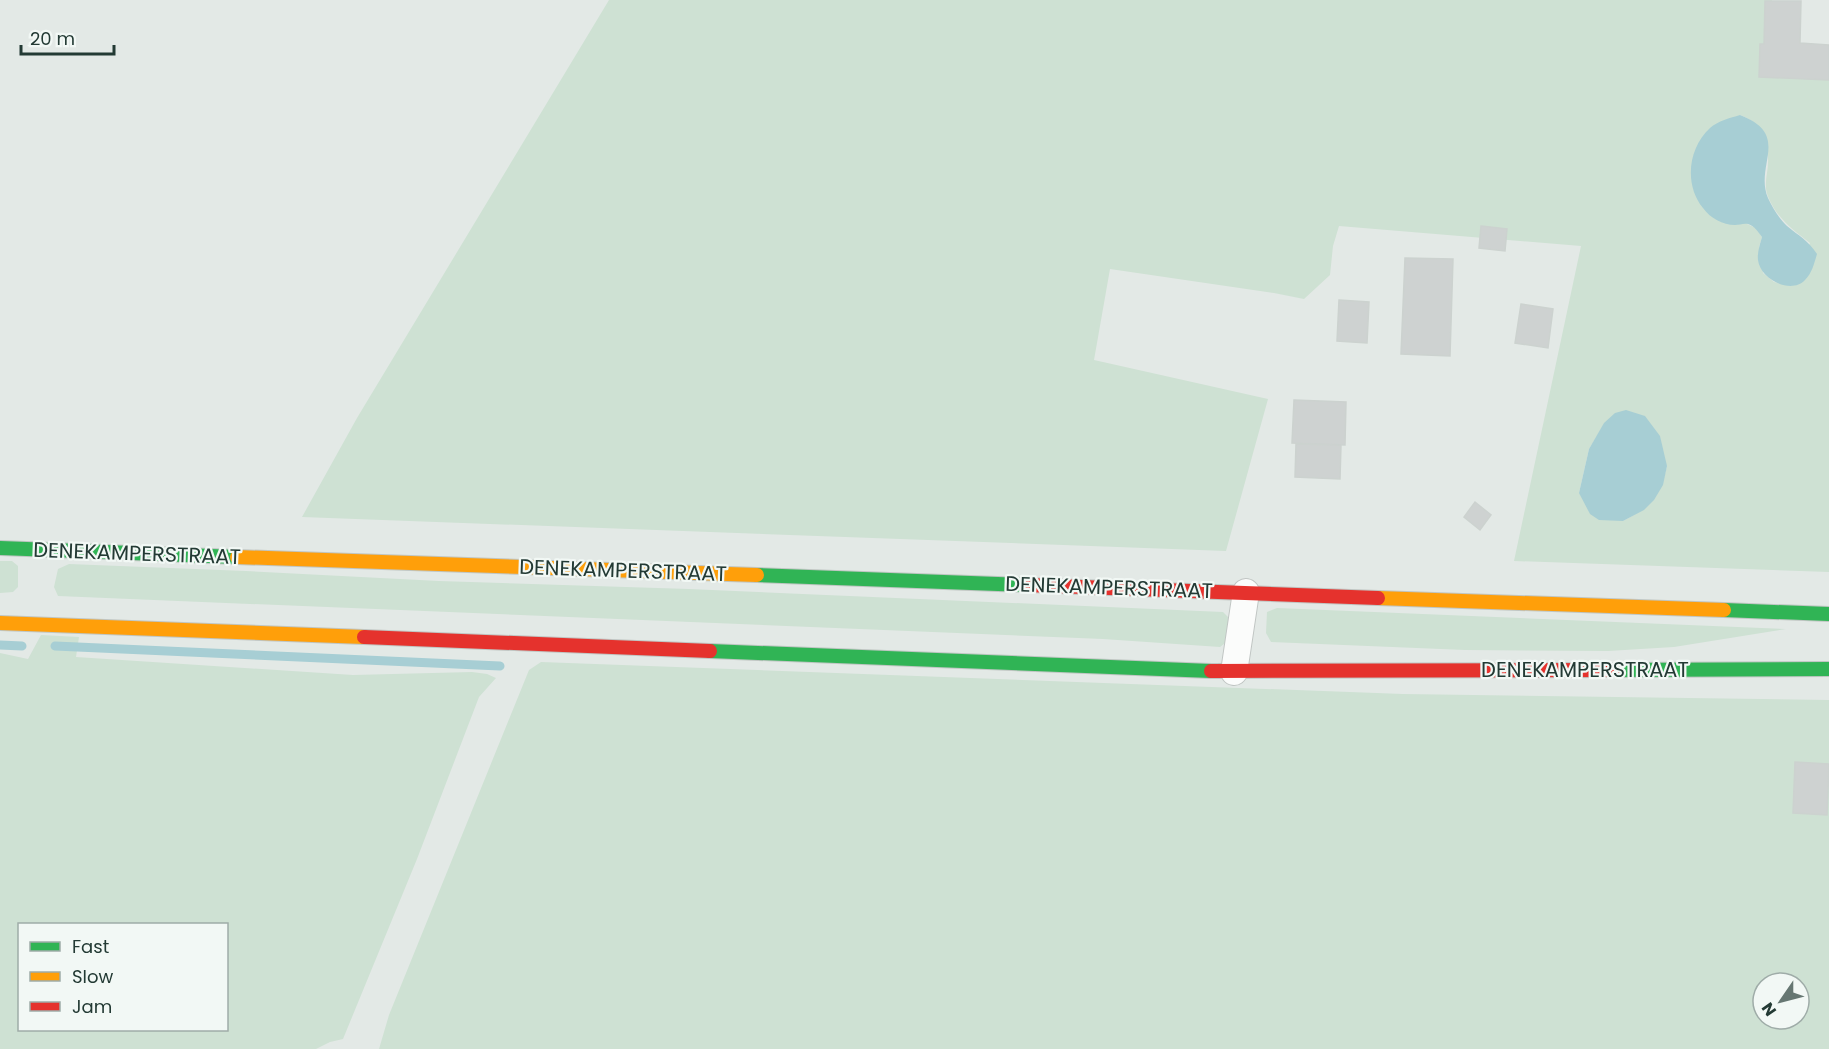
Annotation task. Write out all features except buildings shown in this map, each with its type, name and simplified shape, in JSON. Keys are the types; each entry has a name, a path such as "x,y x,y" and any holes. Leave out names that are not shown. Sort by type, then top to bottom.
{"main road":[{"name":"DENEKAMPERSTRAAT","path":"0,548 1829,614"},
{"name":"DENEKAMPERSTRAAT","path":"0,623 1234,672 1829,669"}],"street":[{"path":"1234,672 1246,592"}],"green space":[{"path":"609,0 1772,0 1771,67 1829,70 1829,572 1514,561 1581,246 1339,226 1333,246 1330,275 1304,299 1110,269 1094,360 1268,399 1226,551 302,517 357,418","holes":["1740,115 1758,126 1764,136 1768,158 1766,188 1769,199 1786,224 1810,243 1791,286 1774,282 1763,273 1759,247 1762,237 1756,228 1747,224","1605,423 1667,466 1661,486 1652,500 1647,506 1623,521 1579,493 1589,449"]},
{"path":"0,561 12,561 18,566 18,587 13,592 0,593"},
{"path":"69,564 1223,612 1231,620 1229,640 1220,647 1103,639 58,596 54,587 58,569"},
{"path":"1277,608 1786,629 1674,647 1608,651 1465,650 1271,642 1266,633 1267,612"},
{"path":"41,635 79,637 76,657 353,675 472,672 496,678 479,697 417,859 343,1039 316,1049 0,1049 0,653 28,659"},
{"path":"541,662 1403,694 1829,700 1829,1049 379,1049 389,1015 529,670"}],"water":[{"path":"1740,115 1756,123 1768,141 1765,186 1768,198 1784,223 1807,242 1817,254 1809,274 1799,284 1785,285 1770,279 1760,267 1758,260 1762,237 1756,229 1748,224 1730,225 1713,218 1703,208 1693,189 1691,167 1693,156 1703,136 1717,123"},
{"path":"1626,410 1645,416 1660,436 1667,466 1663,485 1654,500 1644,510 1623,521 1599,520 1590,514 1579,493 1589,449 1604,423 1615,413"}],"waterway":[{"path":"0,645 22,646"},
{"path":"55,646 500,666"}],"traffic: fast":[{"path":"0,548 237,557"},
{"path":"757,575 1028,585"},
{"path":"1724,610 1829,614"},
{"path":"710,651 1211,671"},
{"path":"1613,670 1829,669"}],"traffic: slow":[{"path":"237,557 757,575"},
{"path":"1378,598 1724,610"},
{"path":"0,623 364,637"}],"traffic: jam":[{"path":"1028,585 1378,598"},
{"path":"364,637 710,651"},
{"path":"1211,671 1613,670"}]}
